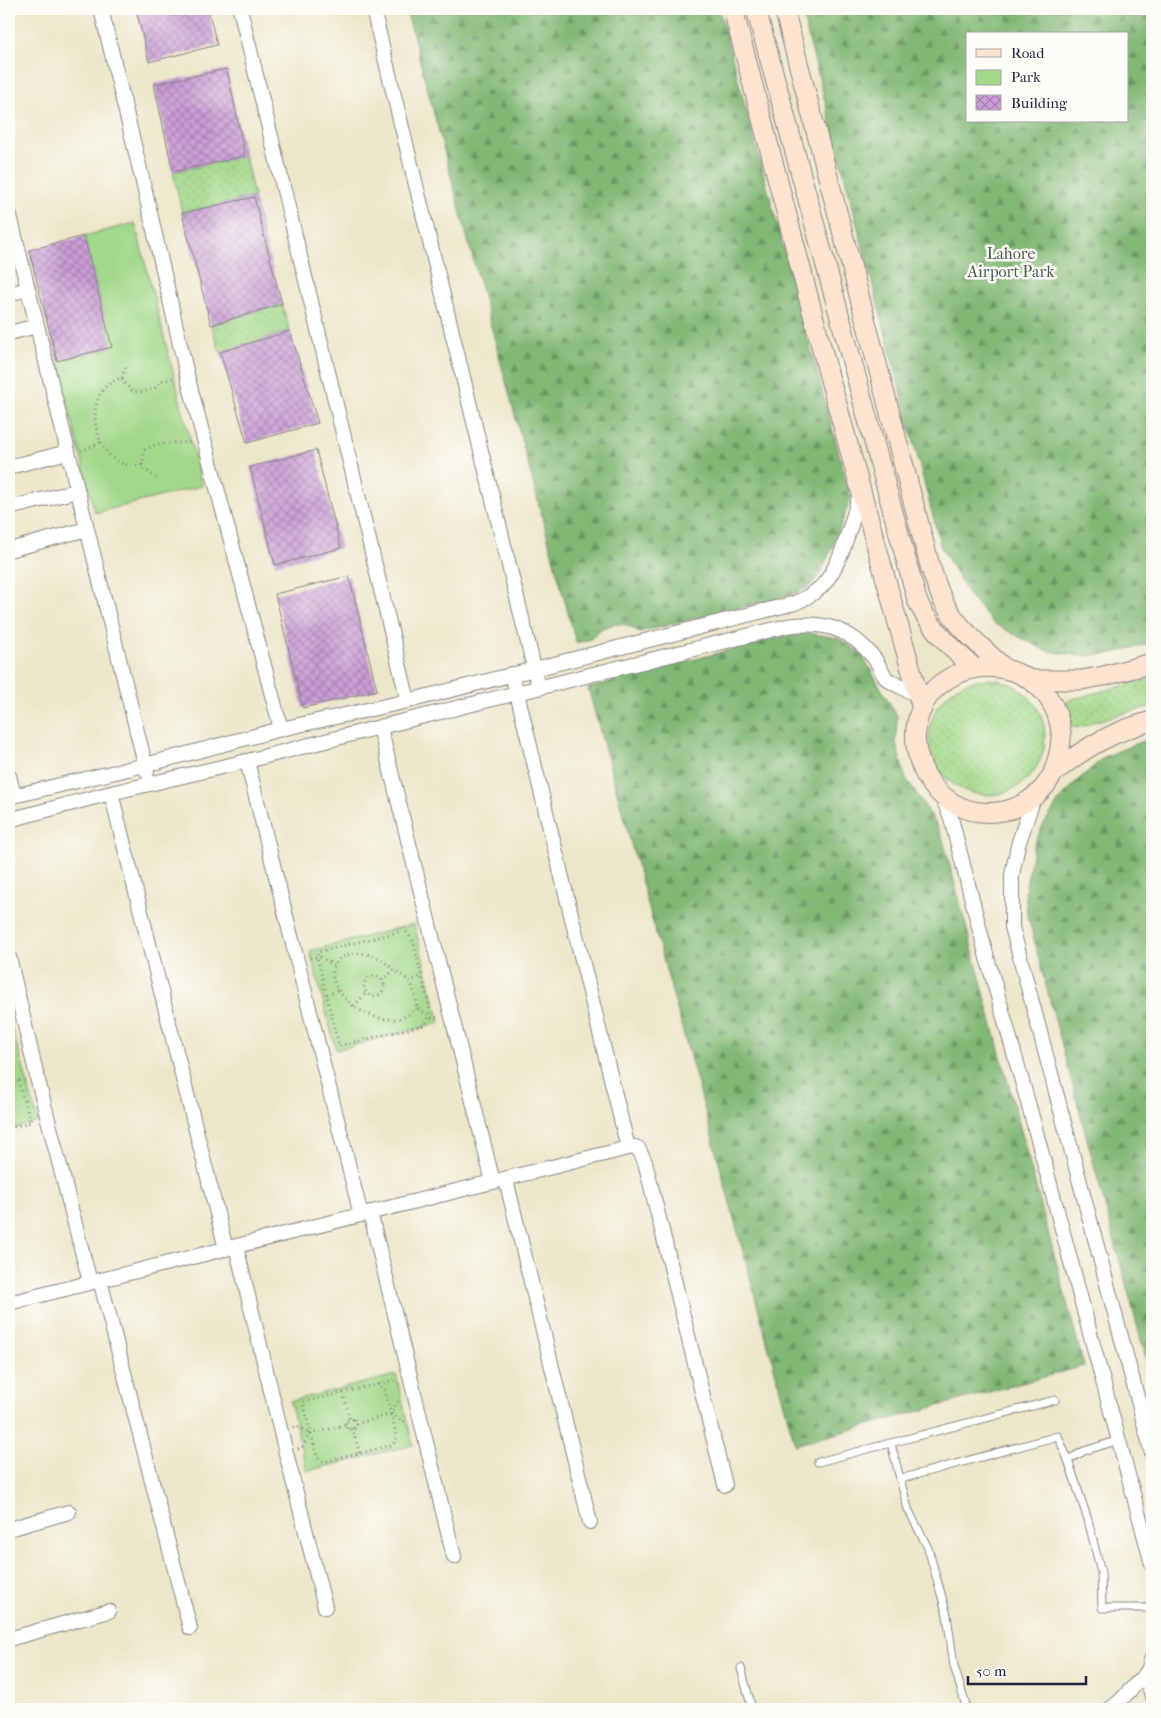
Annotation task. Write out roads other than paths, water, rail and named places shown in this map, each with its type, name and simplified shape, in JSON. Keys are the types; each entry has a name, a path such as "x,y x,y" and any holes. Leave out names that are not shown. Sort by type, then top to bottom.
{"street":[{"path":"101,9 187,375 281,729"},
{"path":"240,9 408,701"},
{"path":"373,9 539,688"},
{"path":"733,9 829,376 920,702 916,727 916,747 920,765 929,782 942,796 956,805 972,811 988,813 1005,811 1020,806 1042,790 1053,772 1060,752 1061,732 1056,712 1045,694 1030,680 1004,668 989,666 974,668 961,672 943,682 929,697 920,702"},
{"path":"756,9 917,600 932,626 974,668"},
{"path":"784,9 855,273 930,566 946,606 958,622 1004,668"},
{"path":"9,212 13,250 28,289 150,783"},
{"path":"9,294 28,289"},
{"path":"9,333 37,326"},
{"path":"9,467 68,453"},
{"path":"9,508 78,491"},
{"path":"9,776 11,796 145,765 281,729 408,701 795,603 806,598 821,586 832,572 847,536 861,491"},
{"path":"9,550 87,529"},
{"path":"9,820 150,783 247,761 787,626 806,624 829,626 847,633 864,646 887,678 920,702"},
{"path":"1030,680 1081,680 1152,663"},
{"path":"511,674 628,1148"},
{"path":"1053,772 1105,737 1132,726 1152,721"},
{"path":"380,727 452,1013 500,1181 590,1522"},
{"path":"247,761 297,961 366,1213 454,1557"},
{"path":"112,793 159,979 286,1453 325,1607"},
{"path":"942,796 951,818 986,954 1029,1106 1152,1564"},
{"path":"1034,797 1018,845 1012,875 1012,927 1152,1453"},
{"path":"9,957 37,1077 190,1628"},
{"path":"9,1303 635,1147 638,1148 645,1162 725,1485"},
{"path":"9,1529 69,1512"},
{"path":"9,1639 109,1611"},
{"path":"1150,1664 1148,1682 1152,1695"},
{"path":"1110,1709 1119,1702 1150,1664"}],"lane":[{"path":"818,1462 1055,1400"},
{"path":"900,1479 1058,1436 1088,1520 1101,1572 1102,1608 1152,1608"},
{"path":"1068,1460 1084,1451 1119,1440"},
{"path":"891,1443 908,1510 928,1548 946,1615 954,1666 967,1709"},
{"path":"741,1668 752,1709"}],"park label":[{"name":"Lahore Airport Park","path":"1011,262"}]}
